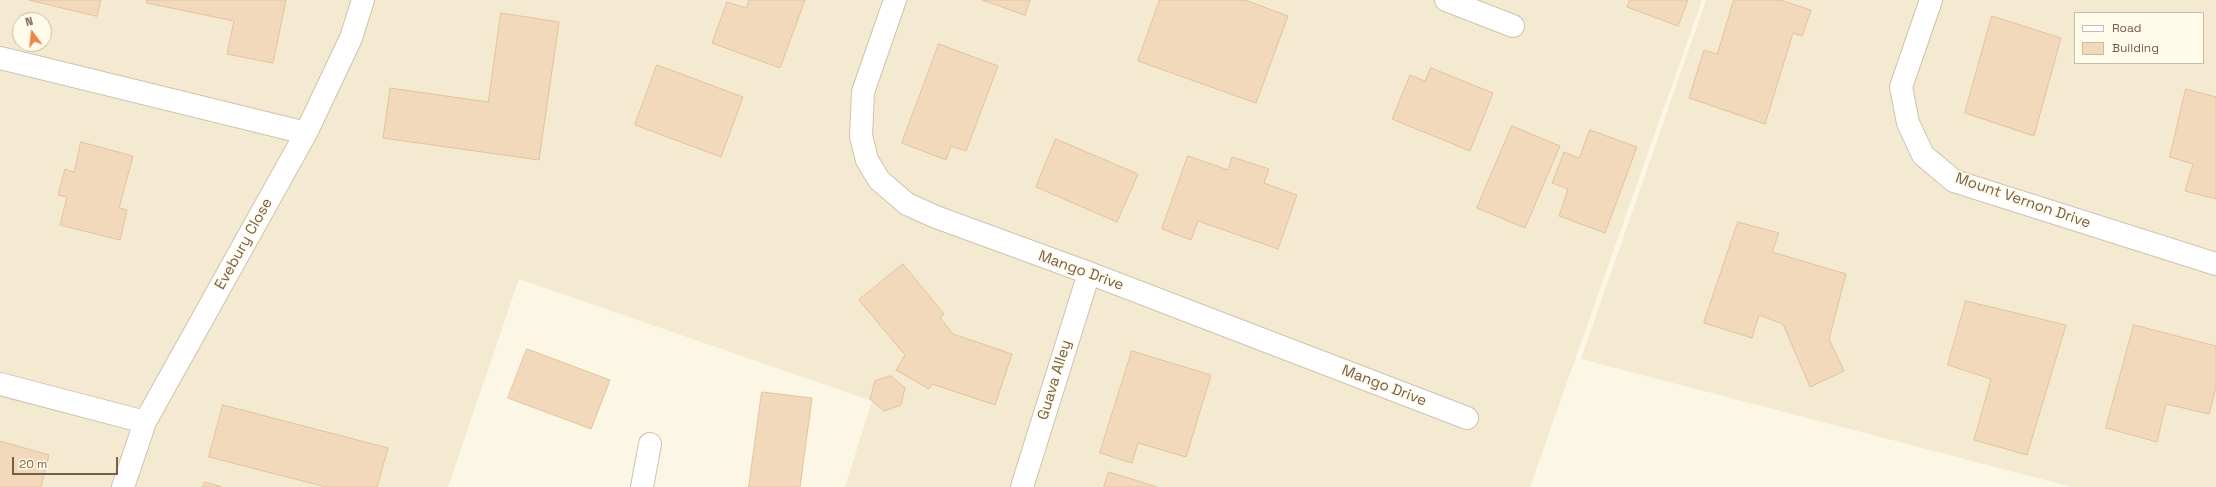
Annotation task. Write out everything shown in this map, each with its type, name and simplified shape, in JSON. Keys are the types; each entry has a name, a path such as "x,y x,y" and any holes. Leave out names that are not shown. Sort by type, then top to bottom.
{"street":[{"name":"Evebury Close","path":"123,487 145,422 306,133 351,38 363,0"},
{"name":"Mango Drive","path":"895,0 862,92 861,136 867,160 879,180 907,204 936,217 1089,273 1467,418"},
{"path":"1446,0 1513,26"},
{"name":"Mount Vernon Drive","path":"1931,0 1901,87 1908,123 1924,155 1954,181 2216,264"},
{"path":"0,58 306,133"},
{"name":"Guava Alley","path":"1022,487 1089,273"},
{"path":"0,384 145,422"},
{"path":"642,487 650,444"}],"shaded area":[{"path":"0,0 1702,0 1530,487 845,487 872,401 519,279 448,487 0,487"},
{"path":"1706,0 2216,0 2216,487 2072,487 1581,359"}],"building":[{"path":"29,0 101,0 97,16"},
{"path":"147,0 286,0 273,63 227,54 234,21 147,3"},
{"path":"749,0 805,0 780,68 712,43 727,2 746,8"},
{"path":"983,0 1030,0 1025,15"},
{"path":"1160,0 1245,0 1288,16 1256,103 1138,61"},
{"path":"1630,0 1688,0 1678,26 1627,7"},
{"path":"1734,0 1780,0 1811,10 1802,36 1793,33 1765,124 1689,98 1704,50 1717,54"},
{"path":"501,13 559,22 539,160 383,138 390,88 488,102"},
{"path":"1992,16 2061,38 2034,136 1965,113"},
{"path":"939,44 998,66 966,151 951,146 946,160 902,143"},
{"path":"657,65 743,97 721,157 635,125"},
{"path":"1431,68 1493,93 1470,151 1392,119 1410,75 1425,81"},
{"path":"2186,89 2216,97 2216,199 2185,191 2193,164 2170,157"},
{"path":"1512,126 1560,146 1525,228 1477,208"},
{"path":"1590,130 1637,147 1605,233 1559,216 1568,189 1552,183 1564,152 1579,158"},
{"path":"1056,139 1138,174 1117,222 1036,187"},
{"path":"81,142 133,156 119,208 127,210 120,240 60,225 67,197 58,195 65,169 74,172"},
{"path":"1188,156 1228,170 1232,157 1269,169 1264,183 1297,195 1278,249 1198,221 1191,240 1162,229"},
{"path":"1738,222 1779,233 1772,252 1846,274 1829,339 1844,371 1810,387 1783,324 1759,315 1752,338 1704,323"},
{"path":"903,264 944,314 940,318 953,334 1012,354 995,405 932,384 929,389 896,370 905,355 859,300"},
{"path":"1966,301 2066,325 2027,455 1974,440 1991,379 1948,365"},
{"path":"2134,325 2216,346 2216,387 2209,414 2166,404 2157,442 2106,428"},
{"path":"527,349 610,380 591,429 508,398"},
{"path":"1132,351 1211,375 1186,457 1138,443 1132,463 1100,453"},
{"path":"891,376 905,388 901,405 884,411 870,399 875,381"},
{"path":"762,392 812,398 800,487 749,487"},
{"path":"223,405 388,448 377,487 326,487 209,457"},
{"path":"0,441 49,455 41,487 0,487"},
{"path":"1109,472 1157,487 1104,487"},
{"path":"205,482 222,487 203,487"}]}
